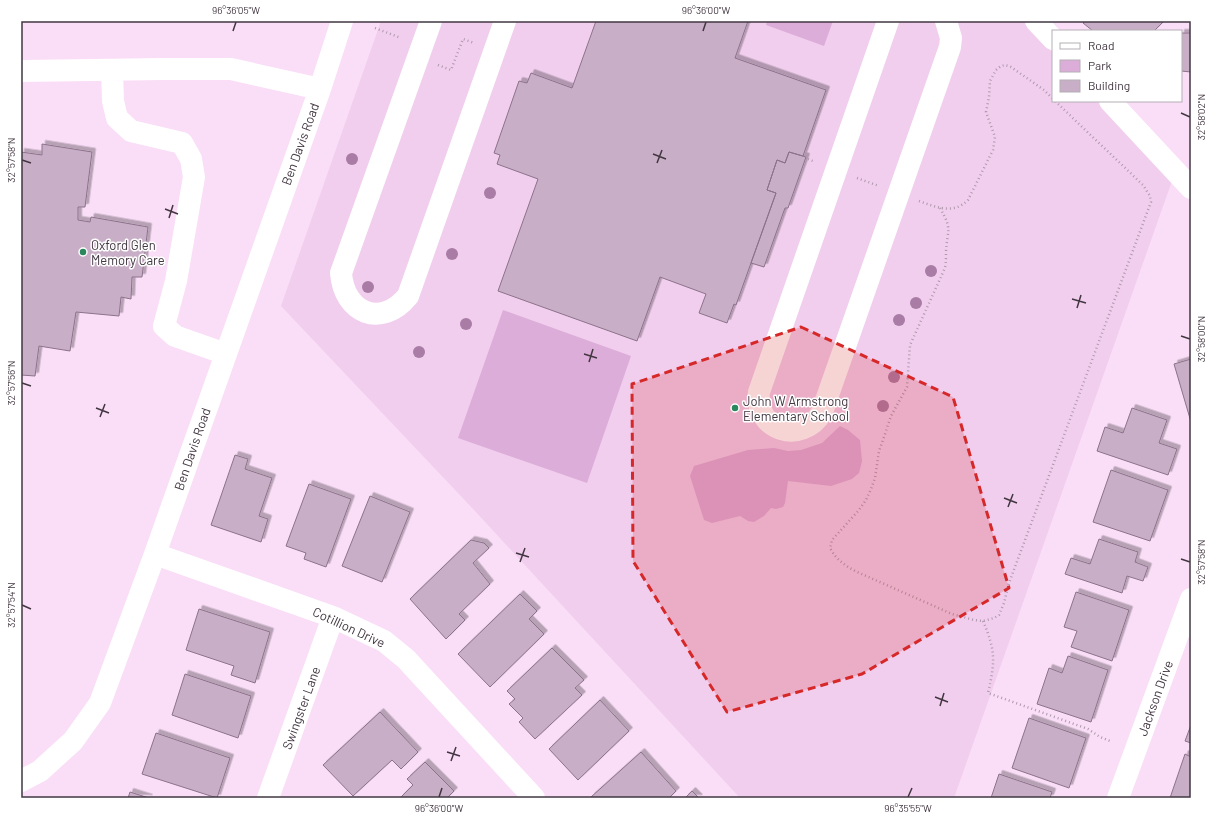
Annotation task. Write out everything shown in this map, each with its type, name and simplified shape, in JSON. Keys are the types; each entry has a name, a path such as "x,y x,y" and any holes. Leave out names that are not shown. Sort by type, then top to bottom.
{"street":[{"name":"Ben Davis Road","path":"21,781 40,771 73,741 100,703 226,354 320,89 342,21"},
{"path":"431,21 341,273 342,285 347,297 358,309 366,312 379,314 386,312 398,306 408,296 504,21"},
{"path":"888,21 759,392 758,402 761,410 766,418 780,430 789,432 812,425 822,412 950,47 951,38 946,21"},
{"path":"1036,21 1052,38"},
{"name":"Ben Davis Road","path":"21,71 231,69 320,89"},
{"path":"112,70 113,101 117,118 131,131 182,143 191,159 194,177 176,281 164,326 175,336 226,354"},
{"path":"1111,102 1189,183"},
{"name":"Cotillion Drive","path":"155,554 333,617 384,641 406,659 534,798"},
{"name":"Jackson Drive","path":"1118,798 1191,599"},
{"name":"Swingster Lane","path":"268,798 333,617"}],"path":[{"path":"375,28 408,40 404,53 451,70 463,39 495,50"},
{"path":"808,159 940,208 956,208 962,206 968,200 993,150 995,137 986,112 990,81 996,70 1001,66 1012,66 1044,90 1052,98"},
{"path":"940,208 949,226 945,268 910,345 907,387 891,416 879,451 875,478 866,500 832,540 830,548 845,566 855,571 952,614 983,621 999,615 1002,609 1009,583 1151,202 1150,196 1143,185 1056,102"},
{"path":"983,621 992,645 994,668 988,693 1088,729 1110,741"}],"highlighted area":[{"path":"801,327 953,397 1009,588 862,674 727,712 633,561 632,384"}],"shaded area":[{"name":"John W Armstrong Elementary School","path":"381,21 1023,21 1052,52 1052,102 1098,102 1172,181 954,798 740,798 475,511 281,306"}],"green space":[{"path":"767,21 833,21 824,46 766,25"},
{"path":"503,310 631,356 587,483 458,438"},
{"path":"840,426 848,430 860,440 862,461 859,473 852,479 831,486 788,481 785,503 783,507 776,509 771,508 764,516 754,522 748,521 740,516 712,523 704,520 690,476 694,466 748,450 774,448 788,451 801,450 822,443"}],"building":[{"path":"596,21 748,21 735,58 826,90 803,156 789,152 785,163 777,160 767,190 776,193 736,305 734,304 727,323 699,313 706,294 660,277 637,341 498,291 538,179 497,164 500,155 494,153 519,81 527,83 531,73 572,88"},
{"path":"1085,21 1164,21 1155,30 1092,30 1083,23"},
{"path":"1182,33 1191,33 1191,72 1182,71"},
{"name":"Oxford Glen Memory Care","path":"42,144 92,152 85,207 78,207 78,220 90,222 91,217 148,227 142,277 132,277 131,299 121,297 119,316 76,312 70,351 39,346 35,376 21,375 21,152 42,155"},
{"path":"789,152 806,157 788,208 785,208 764,267 751,263 776,193 767,190 777,160 785,163"},
{"path":"1191,359 1191,422 1174,364"},
{"path":"1132,408 1167,420 1159,443 1177,449 1168,475 1097,451 1105,427 1123,433"},
{"path":"235,455 248,459 245,469 272,478 259,516 268,519 261,542 211,525"},
{"path":"1111,470 1168,490 1150,541 1093,522"},
{"path":"309,484 351,499 326,567 304,559 306,553 286,546"},
{"path":"370,496 410,512 382,582 342,566"},
{"path":"1099,539 1138,552 1135,562 1148,567 1143,581 1127,576 1122,593 1065,574 1071,558 1090,564"},
{"path":"471,540 484,543 489,548 473,563 490,584 459,614 465,620 446,639 410,599"},
{"path":"1076,592 1129,610 1112,661 1071,647 1077,631 1064,627"},
{"path":"520,594 537,611 529,619 544,634 490,687 458,654"},
{"path":"199,609 270,632 255,683 231,675 234,666 186,650"},
{"path":"552,648 584,680 575,688 582,695 535,739 519,722 523,718 509,704 515,699 507,691"},
{"path":"1068,656 1108,670 1091,722 1037,704 1049,668 1062,673"},
{"path":"185,674 251,696 238,738 172,715"},
{"path":"600,700 629,731 578,780 549,749"},
{"path":"380,712 418,752 401,769 392,760 353,796 323,765"},
{"path":"1029,718 1086,738 1069,788 1012,768"},
{"path":"1191,725 1191,743 1185,741"},
{"path":"156,733 230,758 217,798 142,774"},
{"path":"641,752 676,791 669,798 591,797"},
{"path":"1185,754 1191,757 1191,798 1170,798"},
{"path":"425,762 454,791 447,798 400,798 413,785 407,779"},
{"path":"999,774 1052,792 1050,798 991,798"},
{"path":"692,791 699,798 685,798"},
{"path":"130,792 149,798 128,798"}],"place":[{"name":"Oxford Glen Memory Care","path":"83,252"},
{"name":"John W Armstrong Elementary School","path":"735,408"}]}
